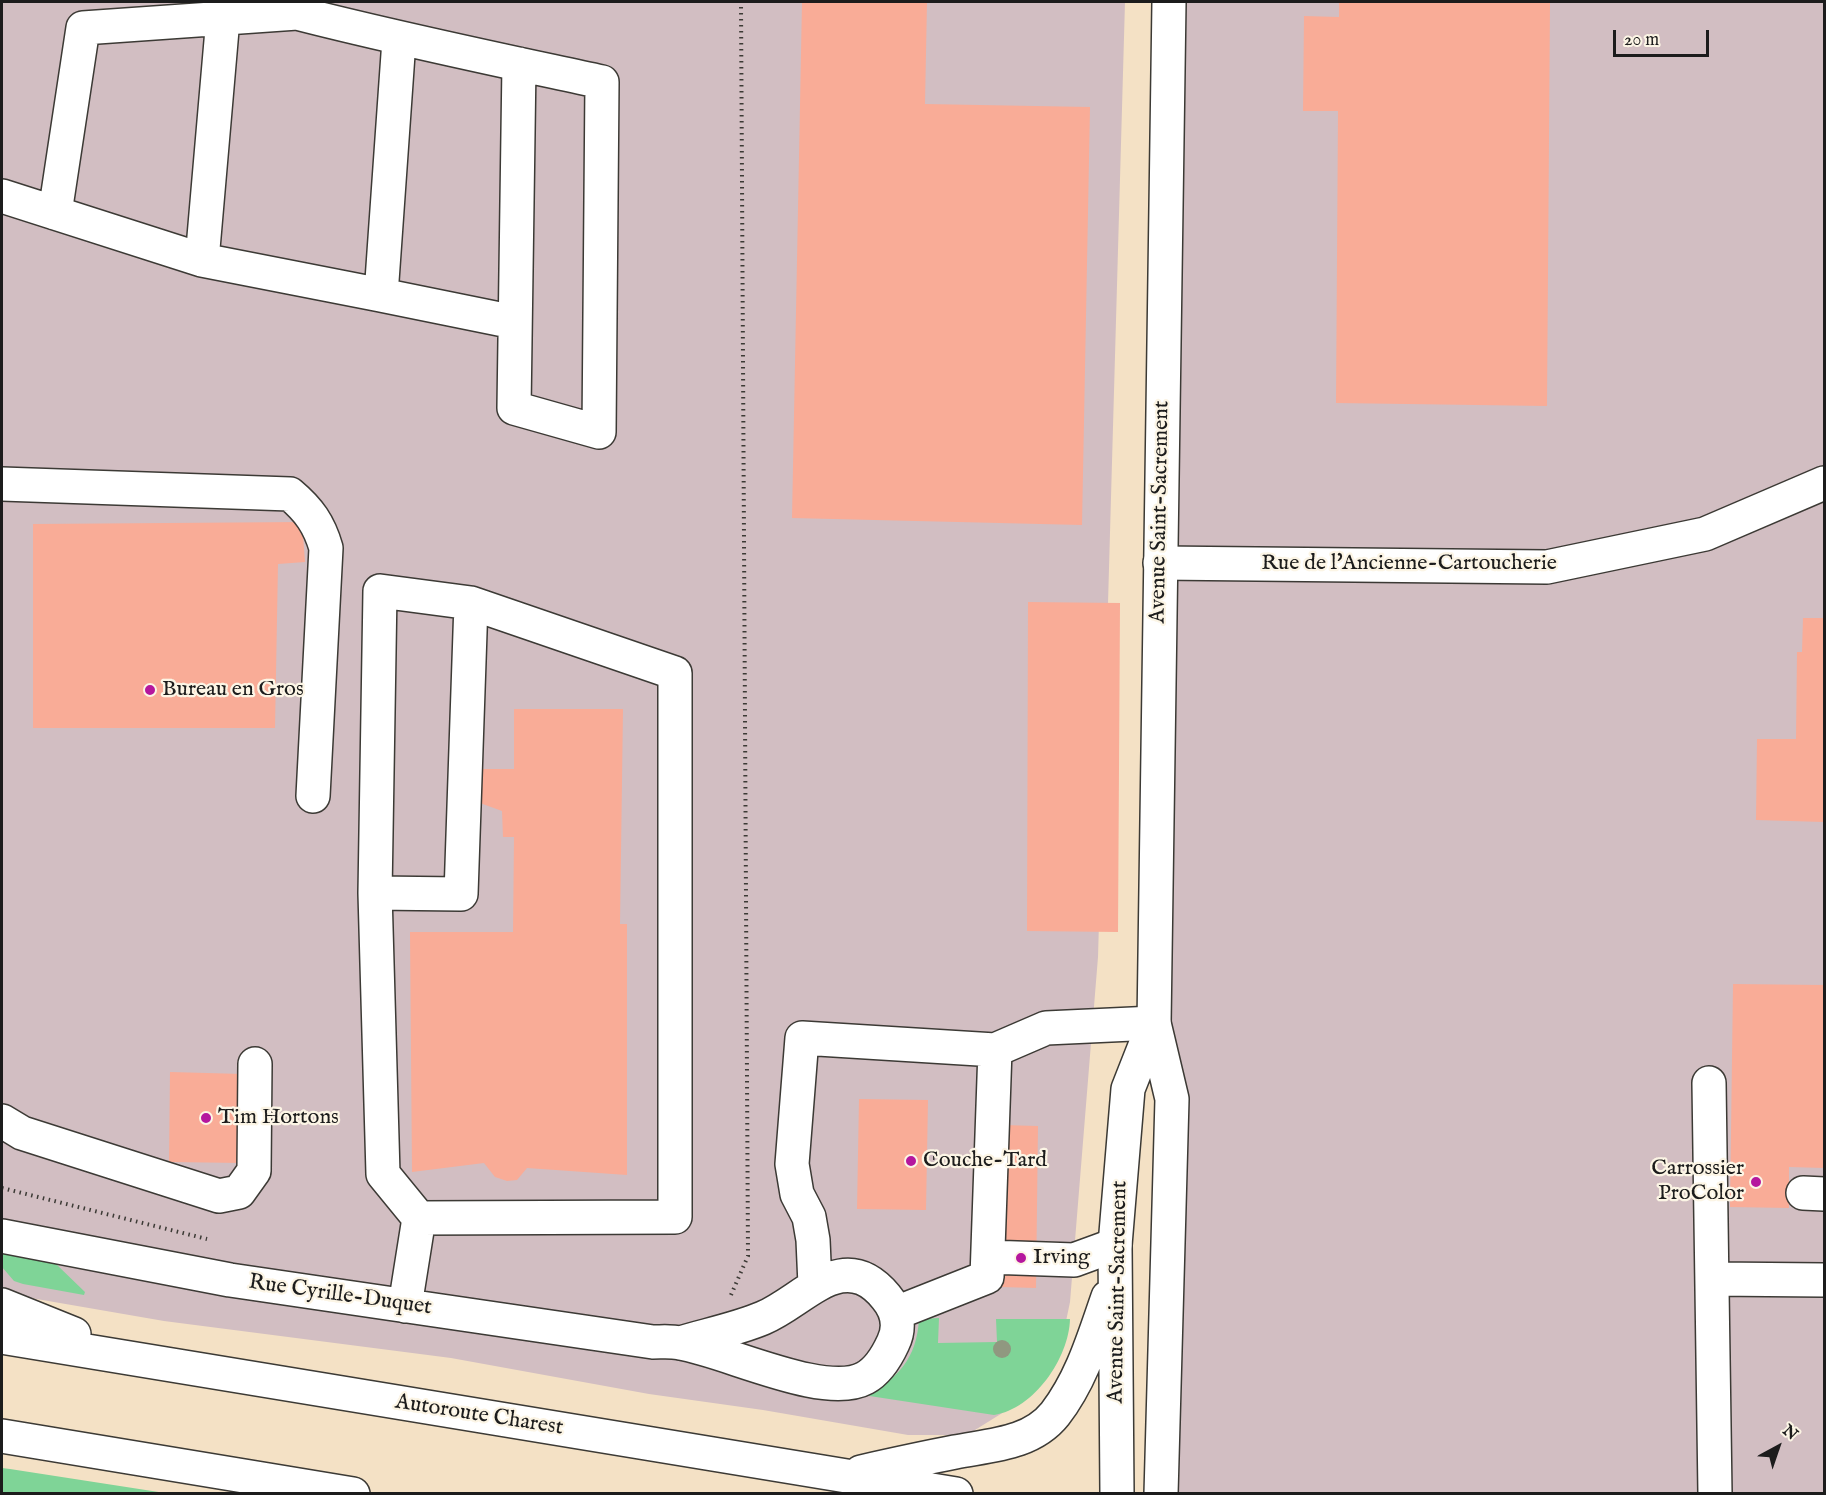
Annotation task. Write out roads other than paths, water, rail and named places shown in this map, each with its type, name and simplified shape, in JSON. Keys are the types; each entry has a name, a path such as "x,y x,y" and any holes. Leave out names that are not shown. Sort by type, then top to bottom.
{"main road":[{"name":"Avenue Saint-Sacrement","path":"1161,1494 1172,1099 1154,1023 1169,2"},
{"path":"55,213 83,28 223,18 297,7 399,40 519,64 602,82 599,432 514,408 519,64"},
{"path":"202,260 223,18"},
{"path":"381,295 399,40"},
{"path":"2,196 202,260 514,322"},
{"name":"Rue de l'Ancienne-Cartoucherie","path":"1160,563 1547,567 1705,534 1824,483"},
{"path":"2,484 290,494 308,509 320,527 326,548 313,796"},
{"path":"405,1306 419,1218 383,1174 375,892 380,591 471,603 675,673 675,1217 419,1218"},
{"path":"375,892 461,894 471,603"},
{"name":"Avenue Saint-Sacrement","path":"1117,1494 1115,1245 1128,1089 1154,1023"},
{"path":"815,1285 813,1240 809,1217 797,1194 792,1164 802,1038 995,1050 1047,1028 1154,1023"},
{"path":"896,1313 987,1277 995,1050"},
{"path":"2,1121 22,1133 219,1196 239,1192 254,1171 255,1064"},
{"path":"1708,1083 1715,1494"},
{"name":"Rue Cyrille-Duquet","path":"2,1236 230,1280 653,1342 680,1343 823,1384 865,1379 884,1360 897,1335 896,1313 885,1296 864,1279 838,1275 815,1285 764,1318 680,1343"},
{"path":"841,1476 959,1451 993,1447 1041,1428 1054,1415 1083,1369 1109,1294 1115,1245 1074,1260 988,1257"},
{"path":"1713,1279 1824,1280"},
{"path":"2,1305 140,1359"},
{"name":"Autoroute Charest","path":"2,1337 956,1494"},
{"path":"2,1436 352,1494"}],"place":[{"name":"Bureau en Gros","path":"150,690"},
{"name":"Tim Hortons","path":"206,1118"},
{"name":"Couche-Tard","path":"911,1161"},
{"name":"Carrossier ProColor","path":"1756,1182"},
{"name":"Irving","path":"1021,1258"}]}
